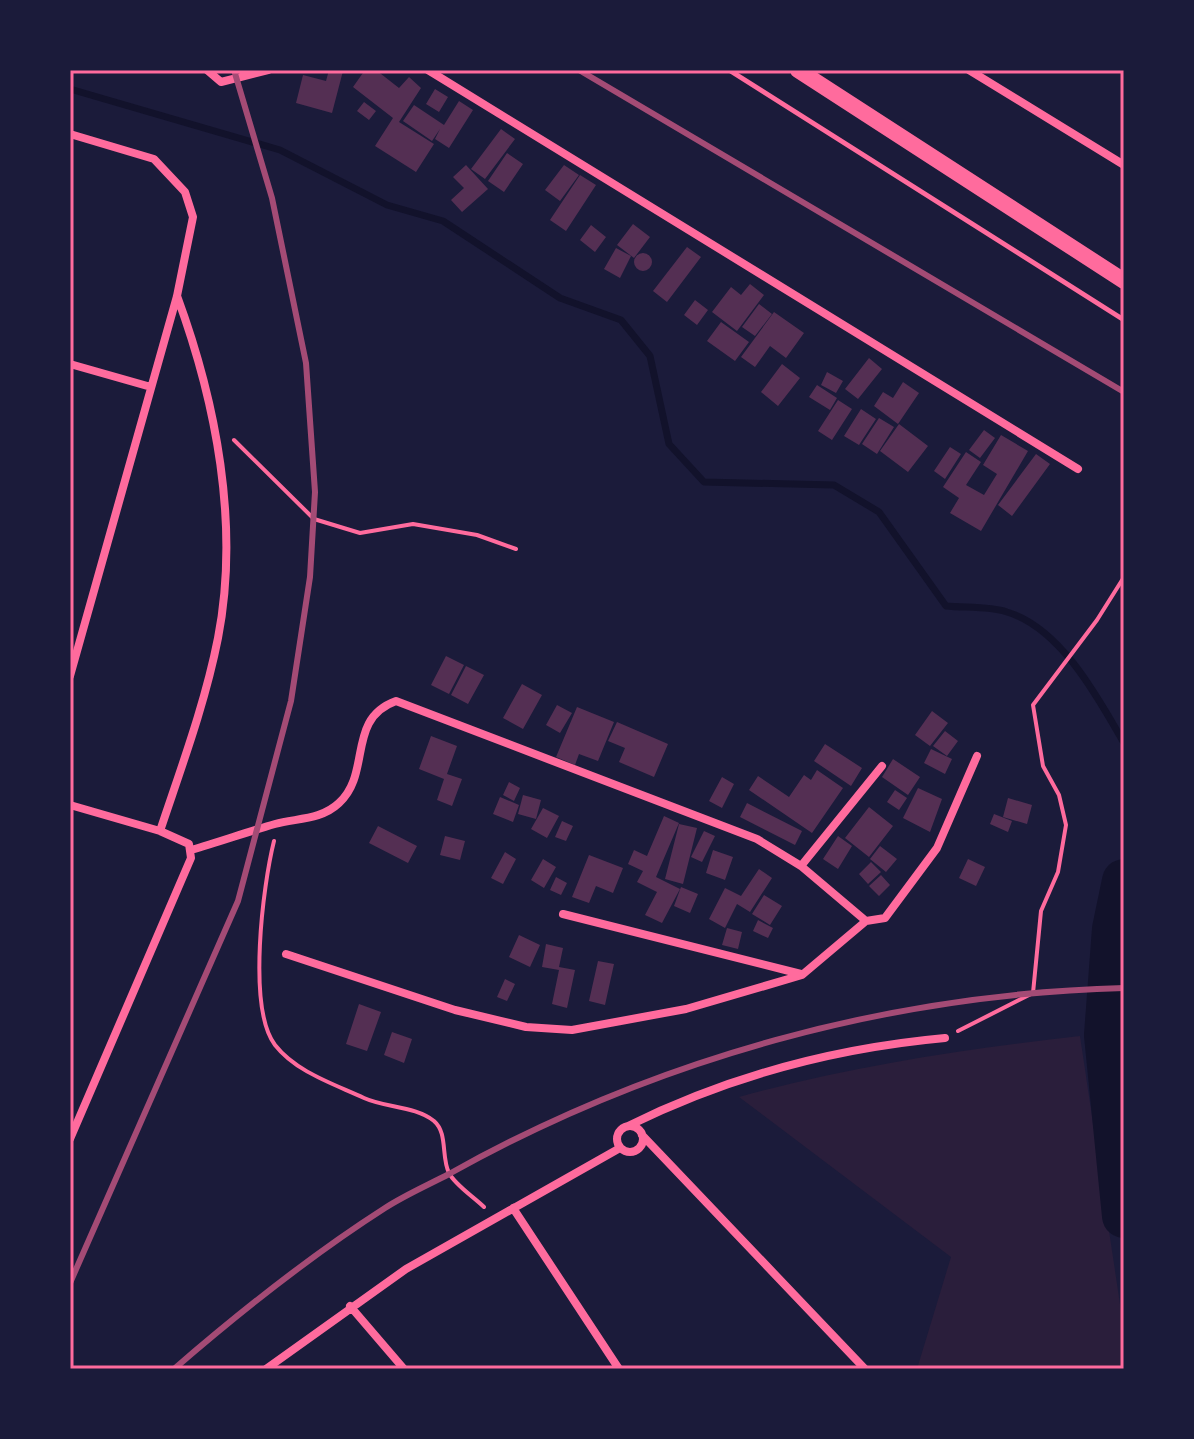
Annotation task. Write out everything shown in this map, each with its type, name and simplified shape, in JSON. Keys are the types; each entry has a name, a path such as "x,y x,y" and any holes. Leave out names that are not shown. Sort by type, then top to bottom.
{"main road":[{"path":"798,70 1124,281"}],"street":[{"path":"207,70 221,82 268,70"},
{"path":"428,70 1078,469"},
{"path":"969,70 1124,165"},
{"path":"70,134 154,159 185,192 193,217 177,296 70,676"},
{"path":"160,831 204,695 218,636 225,572 224,500 212,419 196,348 177,296"},
{"path":"70,364 151,387"},
{"path":"191,850 279,823 317,816 336,806 351,792 368,722 380,707 396,701 757,839 801,866 866,921"},
{"path":"286,954 455,1010 526,1027 572,1030 686,1009 802,975 866,921 885,918 937,848 977,756"},
{"path":"801,866 882,766"},
{"path":"70,805 183,838 191,850 191,858 70,1139"},
{"path":"563,914 802,975"},
{"path":"620,1148 617,1137 628,1126 675,1103 730,1083 866,1048 945,1038"},
{"path":"628,1126 642,1135 865,1369"},
{"path":"266,1369 350,1306 406,1269 620,1148 636,1150 642,1135"},
{"path":"513,1208 619,1369"},
{"path":"350,1306 404,1369"}],"lane":[{"path":"729,70 1124,320"}],"path":[{"path":"212,419 314,519 360,533 413,524 477,535 516,549"},
{"path":"945,1038 1033,993 1041,911 1058,872 1066,825 1059,795 1043,766 1033,705 1124,577"},
{"path":"279,823 264,882 260,916 264,1021 275,1044 297,1065 322,1079 368,1100 431,1119 439,1126 449,1174 496,1219"}],"shaded area":[{"path":"1080,1036 1124,1331 1124,1369 917,1369 951,1257 739,1097 823,1076 908,1060"}],"building":[{"path":"329,70 343,71 332,113 296,103 303,75 326,81"},
{"path":"365,70 376,70 399,88 409,77 421,88 399,122 434,144 416,172 375,146 393,118 353,87"},
{"path":"435,89 448,97 439,112 426,104"},
{"path":"459,101 473,110 449,148 435,139 440,129 432,141 403,121 414,105 444,125"},
{"path":"364,102 376,111 369,120 357,111"},
{"path":"501,129 515,139 485,179 471,169"},
{"path":"507,153 523,164 504,192 488,181"},
{"path":"466,165 488,189 462,212 451,200 464,188 453,177"},
{"path":"564,165 579,175 560,201 545,190"},
{"path":"580,175 596,185 566,231 550,220"},
{"path":"633,224 650,237 634,258 617,245"},
{"path":"591,225 606,237 595,252 580,240"},
{"path":"687,247 701,257 667,302 653,291"},
{"path":"616,248 631,256 620,278 604,269"},
{"path":"643,253 652,262 643,271 634,262"},
{"path":"750,284 764,295 737,331 712,312 731,287 741,295"},
{"path":"695,300 708,310 697,325 684,315"},
{"path":"759,304 772,314 755,336 742,327"},
{"path":"774,312 804,333 786,358 770,346 755,367 741,357"},
{"path":"721,322 749,342 735,361 707,341"},
{"path":"869,358 882,369 858,399 845,389"},
{"path":"782,364 800,378 778,406 761,392"},
{"path":"827,372 843,381 836,393 821,385"},
{"path":"903,382 919,393 898,424 874,406 883,392 893,398"},
{"path":"817,385 837,398 830,410 809,397"},
{"path":"838,400 852,409 832,440 818,431"},
{"path":"861,409 876,419 859,445 844,436"},
{"path":"879,418 894,427 877,454 862,444"},
{"path":"899,424 928,446 908,472 880,451"},
{"path":"984,430 995,438 980,458 969,450"},
{"path":"1001,435 1028,451 981,531 950,513 959,498 943,487 966,452 981,462 966,485 984,495 997,474 983,465"},
{"path":"950,447 961,454 945,479 934,471"},
{"path":"1036,454 1050,464 1012,516 998,505"},
{"path":"446,656 464,665 449,694 431,685"},
{"path":"466,666 484,675 468,704 451,695"},
{"path":"522,684 542,695 523,729 503,718"},
{"path":"557,705 572,713 560,733 546,725"},
{"path":"577,707 614,722 598,761 579,754 575,765 556,757"},
{"path":"932,711 948,723 930,746 915,735"},
{"path":"617,722 668,744 654,777 619,762 625,748 608,741"},
{"path":"945,731 958,741 947,756 933,746"},
{"path":"431,736 457,746 447,774 462,779 452,806 437,800 444,779 419,769"},
{"path":"825,744 862,768 851,786 814,761"},
{"path":"931,749 952,759 945,774 924,763"},
{"path":"893,759 920,777 908,795 882,777"},
{"path":"817,770 843,788 812,833 749,790 758,776 789,797 804,775 811,780"},
{"path":"722,777 734,784 722,808 709,801"},
{"path":"509,782 520,788 514,801 503,795"},
{"path":"918,788 942,799 930,832 903,818"},
{"path":"895,790 907,798 899,810 887,802"},
{"path":"523,795 541,800 536,819 518,814"},
{"path":"500,797 519,805 513,822 493,814"},
{"path":"1008,798 1032,805 1027,824 1003,817"},
{"path":"747,803 802,831 795,845 740,817"},
{"path":"869,807 893,826 869,857 845,838"},
{"path":"543,808 559,816 547,838 531,829"},
{"path":"994,814 1012,821 1008,832 990,824"},
{"path":"664,816 679,823 656,877 680,889 662,923 645,915 657,892 637,882 643,871 628,864 634,850 647,856"},
{"path":"562,821 573,826 566,841 555,837"},
{"path":"679,824 697,828 683,884 665,879"},
{"path":"378,826 417,846 408,863 369,843"},
{"path":"704,831 715,836 702,862 691,857"},
{"path":"445,836 465,841 460,860 440,855"},
{"path":"838,836 852,846 838,869 823,859"},
{"path":"880,846 897,859 886,872 870,859"},
{"path":"713,850 733,857 725,880 706,873"},
{"path":"505,852 516,859 503,884 491,878"},
{"path":"589,855 623,868 613,893 596,886 589,903 572,897"},
{"path":"543,859 556,867 544,888 531,880"},
{"path":"968,859 985,867 976,886 959,878"},
{"path":"871,862 881,872 868,884 859,874"},
{"path":"759,869 772,878 750,912 737,904 725,928 709,919 725,888 741,896"},
{"path":"881,875 890,885 879,896 869,886"},
{"path":"556,877 567,883 561,895 550,890"},
{"path":"681,887 698,894 690,913 674,906"},
{"path":"764,895 782,906 770,925 752,914"},
{"path":"758,920 773,928 768,938 753,931"},
{"path":"727,928 742,932 738,949 722,945"},
{"path":"519,935 540,945 530,967 509,957"},
{"path":"546,944 563,948 559,967 575,970 567,1008 552,1004 559,970 542,967"},
{"path":"598,961 614,964 605,1005 589,1001"},
{"path":"505,979 515,984 507,1001 497,997"},
{"path":"359,1004 381,1012 367,1051 346,1044"},
{"path":"392,1032 412,1039 404,1063 384,1055"}],"waterway":[{"path":"70,89 280,150 387,205 443,221 560,298 621,320 650,356 669,444 704,482 834,485 879,512 946,606 1007,612 1026,620 1061,649 1090,686 1124,743"},
{"path":"1124,881 1114,929 1106,1035 1124,1216"}],"railway":[{"path":"70,1283 238,901 291,701 310,577 315,492 306,363 272,198 234,70"},
{"path":"579,70 1124,392"},
{"path":"174,1369 276,1285 385,1208 527,1133 608,1097 691,1066 775,1040 861,1019 948,1003 1036,993 1124,988"}]}
